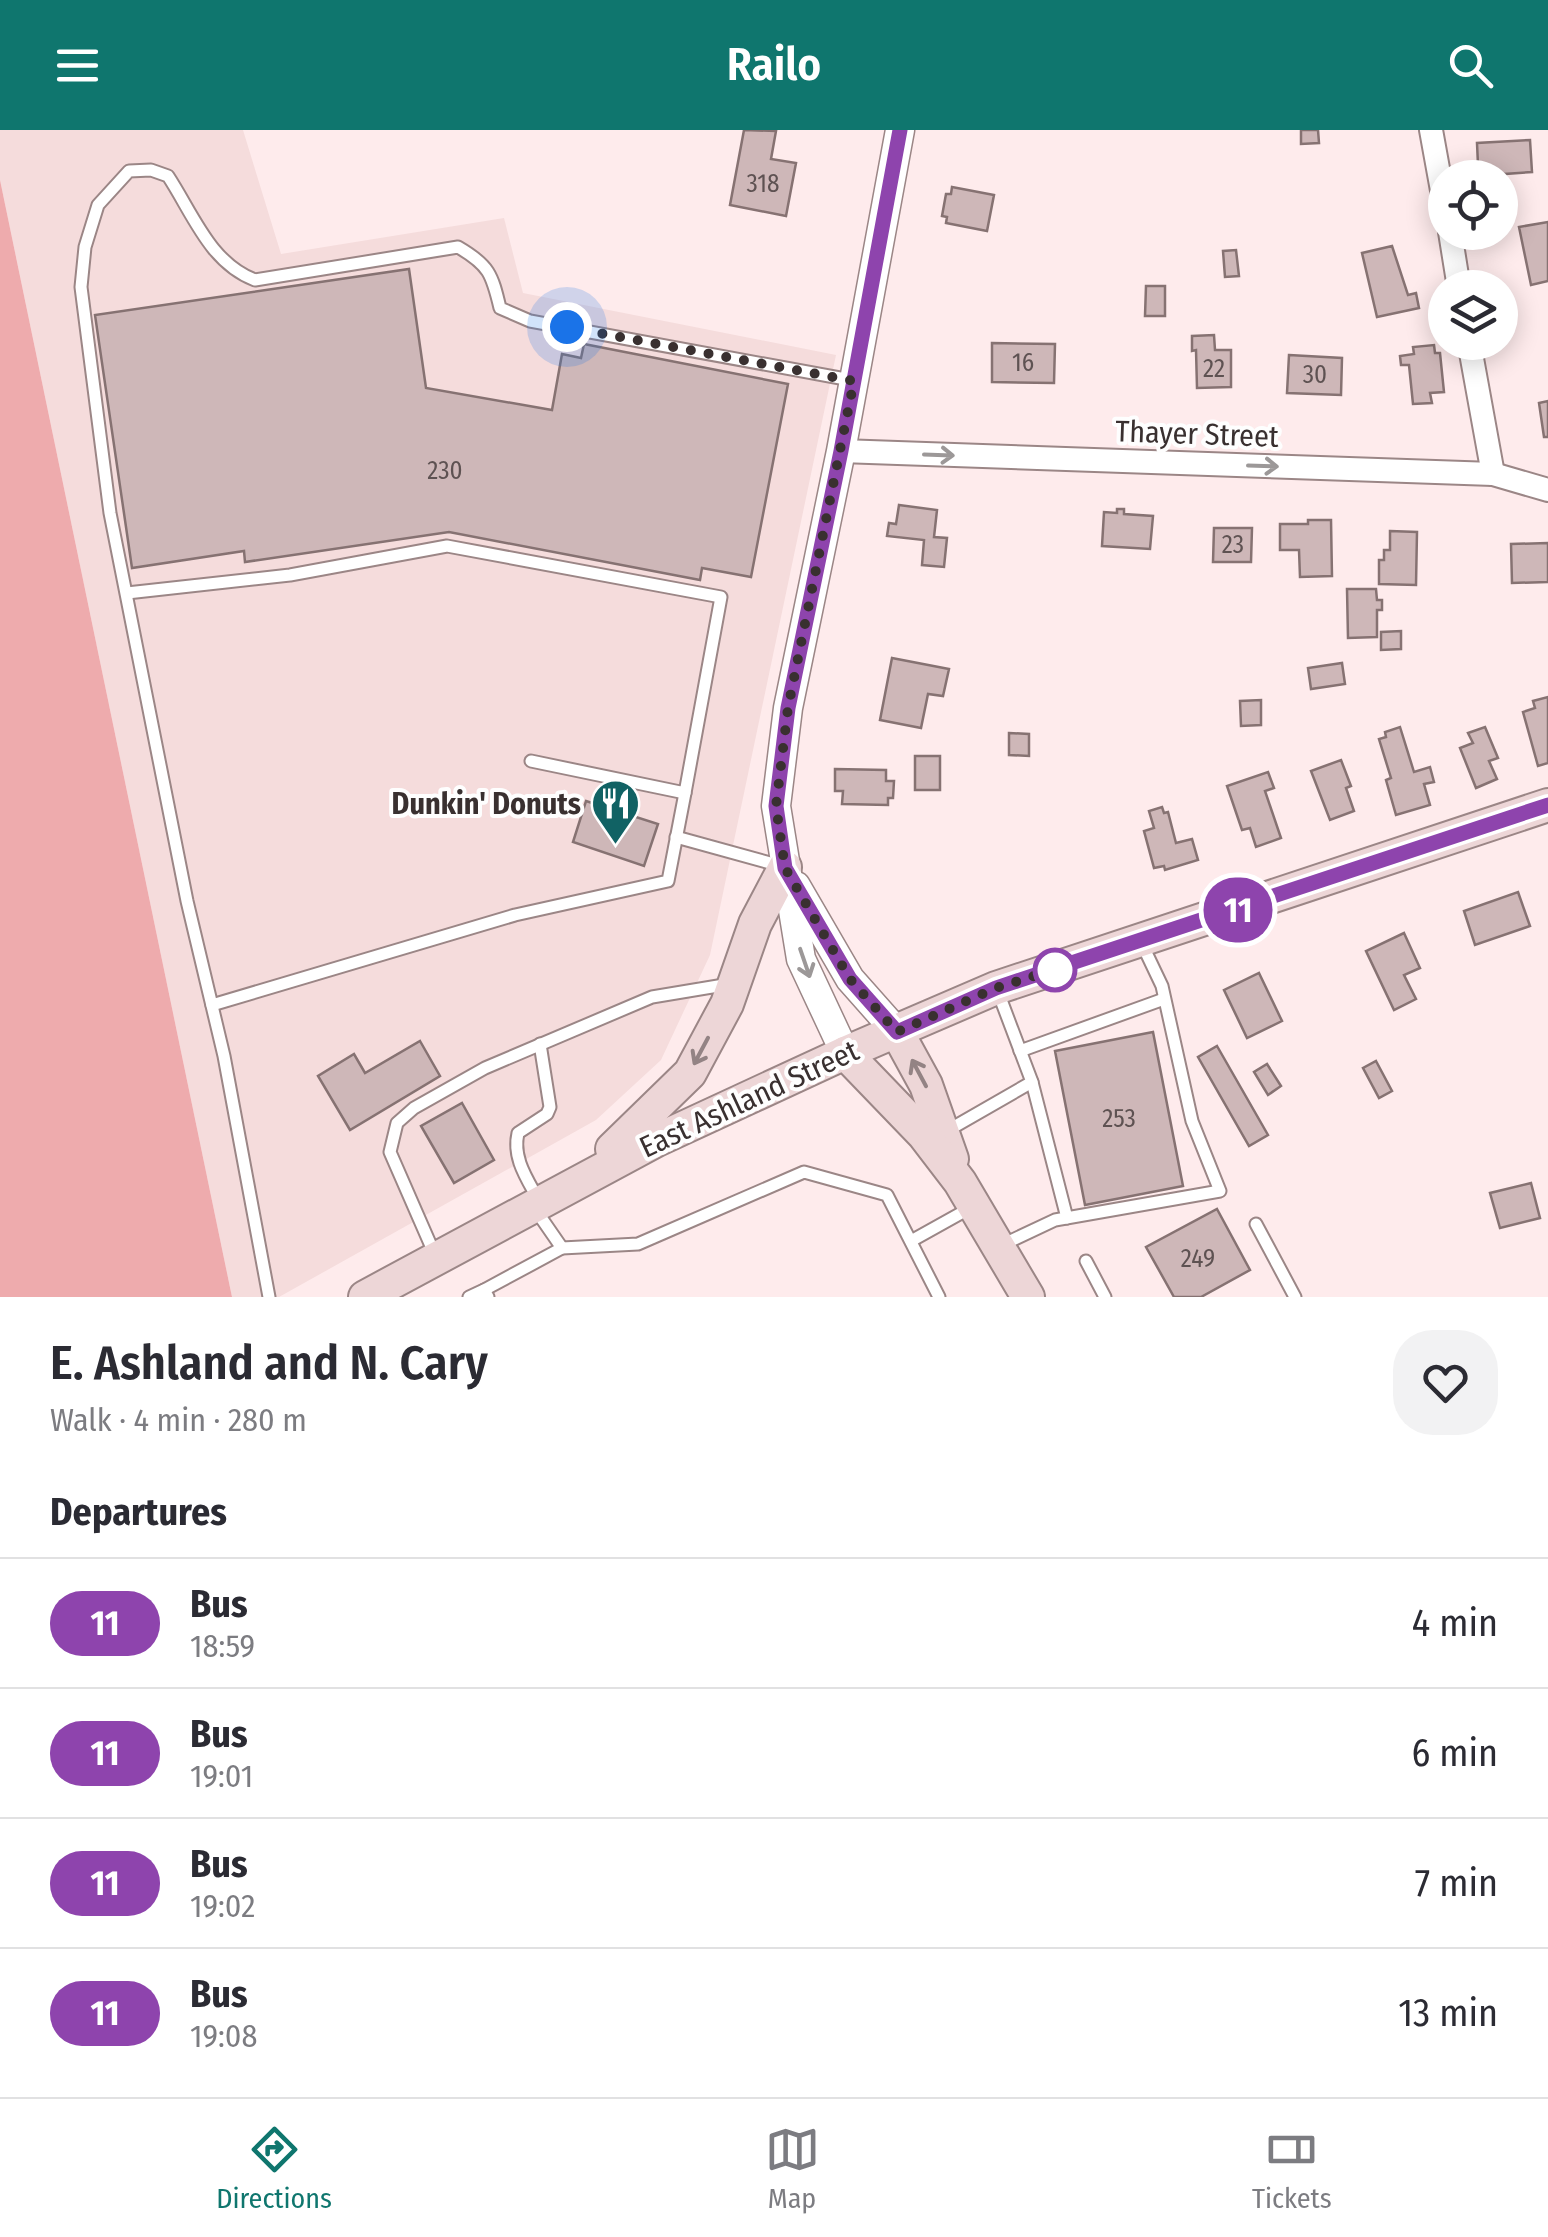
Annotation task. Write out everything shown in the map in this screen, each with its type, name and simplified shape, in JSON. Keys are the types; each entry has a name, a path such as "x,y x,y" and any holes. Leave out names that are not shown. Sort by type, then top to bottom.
{"main road":[{"name":"East Ashland Street","path":"365,1297 656,1140 996,988 1548,806"},
{"path":"575,1182 645,1120 690,1073 727,1004 754,924 785,868"},
{"path":"897,1032 926,1085 967,1194"},
{"path":"845,1053 924,1135 967,1194 1028,1297"}],"street":[{"path":"845,1053 801,959 776,806 788,708 841,451 900,130"},
{"path":"1431,130 1436,160"},
{"path":"1472,360 1492,474"},
{"name":"Thayer Street","path":"841,451 1492,474 1548,490"},
{"path":"785,868 850,979 897,1032"}],"lane":[{"path":"268,1297 110,513 81,287 85,247 98,205 130,171 151,170 168,176 216,254 237,273 255,280 458,247 482,262 493,279 500,308 530,320 854,381"},
{"path":"128,592 290,576 447,546 722,597 668,881 515,915 212,1005"},
{"path":"531,761 685,793"},
{"path":"676,837 785,868"},
{"path":"999,1247 1055,1220 1220,1191 1192,1121 1164,999 1141,942"},
{"path":"437,1258 390,1152 397,1123 414,1108 456,1084 652,997 734,984"},
{"path":"996,988 1032,1082 1067,1218"},
{"path":"1020,1051 1164,999"},
{"path":"540,1044 550,1106 548,1114 518,1134 517,1158 536,1203 562,1248"},
{"path":"944,1132 1032,1082"},
{"path":"469,1297 486,1294 562,1248 638,1244 804,1172 887,1195 938,1297"},
{"path":"910,1242 967,1194"},
{"path":"1256,1224 1294,1297"},
{"path":"1086,1261 1105,1297"}],"shaded area":[{"path":"0,130 243,130 281,254 504,218 523,293 836,355 710,955 661,1060 596,1120 279,1297 232,1297 0,180"},
{"path":"0,180 232,1297 0,1297"}],"building":[{"path":"744,130 776,131 771,159 796,163 786,216 730,205"},
{"path":"1301,130 1318,130 1319,143 1301,144"},
{"path":"1530,140 1532,172 1518,173 1518,160 1478,160 1477,143"},
{"path":"952,187 994,195 987,231 946,223 947,217 942,216 946,194 951,194"},
{"path":"1548,222 1548,281 1531,285 1519,227"},
{"path":"1392,246 1408,295 1416,293 1419,308 1377,317 1362,253"},
{"path":"1236,250 1239,276 1225,277 1223,251"},
{"path":"409,269 426,388 552,410 562,354 581,358 584,344 788,384 751,577 702,568 700,580 449,532 245,562 244,551 132,568 95,315"},
{"path":"1146,286 1165,286 1165,316 1145,316"},
{"path":"1214,335 1215,350 1231,350 1231,387 1197,388 1192,336"},
{"path":"992,343 1055,344 1054,383 992,382"},
{"path":"1428,346 1428,360 1441,360 1444,392 1430,393 1432,403 1413,404 1409,365 1401,365 1400,356 1414,354 1413,347"},
{"path":"1289,355 1342,358 1341,395 1287,393"},
{"path":"1548,401 1548,437 1544,437 1539,403"},
{"path":"899,505 937,510 934,537 947,538 944,567 922,565 924,540 887,536 889,523 896,524"},
{"path":"1117,509 1124,509 1124,514 1153,516 1150,549 1102,546 1104,512 1117,513"},
{"path":"1308,520 1331,520 1332,576 1300,577 1299,550 1280,550 1280,524 1308,524"},
{"path":"1214,528 1252,528 1251,562 1213,562"},
{"path":"1390,531 1417,532 1416,585 1379,584 1379,560 1384,560 1384,550 1390,550"},
{"path":"1548,543 1548,582 1512,583 1511,544"},
{"path":"1347,589 1376,589 1377,600 1382,600 1382,610 1377,610 1377,637 1348,638"},
{"path":"1401,631 1401,649 1381,650 1381,632"},
{"path":"892,658 949,669 943,696 928,694 921,728 880,720"},
{"path":"1342,663 1345,684 1311,689 1308,668"},
{"path":"1548,697 1548,763 1538,766 1523,712 1535,708 1533,701"},
{"path":"1261,700 1261,725 1241,726 1240,701"},
{"path":"1400,727 1414,772 1430,767 1434,782 1424,784 1430,805 1396,815 1386,780 1391,778 1379,739 1386,737 1385,732"},
{"path":"1485,727 1498,758 1489,761 1497,779 1476,788 1460,748 1473,743 1468,733"},
{"path":"1009,733 1029,734 1029,756 1009,755"},
{"path":"915,756 940,756 940,790 915,790"},
{"path":"1341,760 1351,786 1346,788 1354,811 1330,820 1311,771"},
{"path":"835,769 886,770 886,781 894,781 893,798 888,798 888,805 842,804 843,791 835,791"},
{"path":"1268,772 1274,788 1265,791 1281,838 1256,847 1250,828 1242,830 1227,786"},
{"path":"586,801 658,824 644,866 573,842"},
{"path":"1162,807 1164,813 1168,812 1176,843 1192,839 1198,860 1165,870 1164,866 1154,868 1144,831 1154,828 1149,811"},
{"path":"1518,892 1530,926 1475,945 1464,911"},
{"path":"1404,933 1420,968 1404,975 1416,999 1394,1010 1366,951"},
{"path":"1259,973 1282,1021 1247,1038 1224,990"},
{"path":"1153,1032 1183,1186 1085,1205 1055,1051"},
{"path":"420,1041 440,1076 350,1130 318,1076 354,1054 365,1073"},
{"path":"1217,1046 1268,1135 1249,1146 1198,1057"},
{"path":"1376,1061 1392,1091 1379,1098 1363,1068"},
{"path":"1267,1064 1281,1086 1268,1095 1254,1072"},
{"path":"462,1103 494,1160 454,1183 421,1126"},
{"path":"1531,1183 1540,1218 1500,1228 1490,1193"},
{"path":"1217,1209 1250,1270 1201,1297 1174,1297 1146,1247"}],"bus line":[{"name":"11","path":"900,130 841,451 788,708 776,806 785,868 850,979 897,1032 996,988 1548,805"}],"place":[{"name":"Dunkin' Donuts","path":"616,846"}],"route":[{"path":"567,327 854,381 788,708 776,806 785,868 850,979 897,1032 996,988 1066,966 1055,970"}]}
